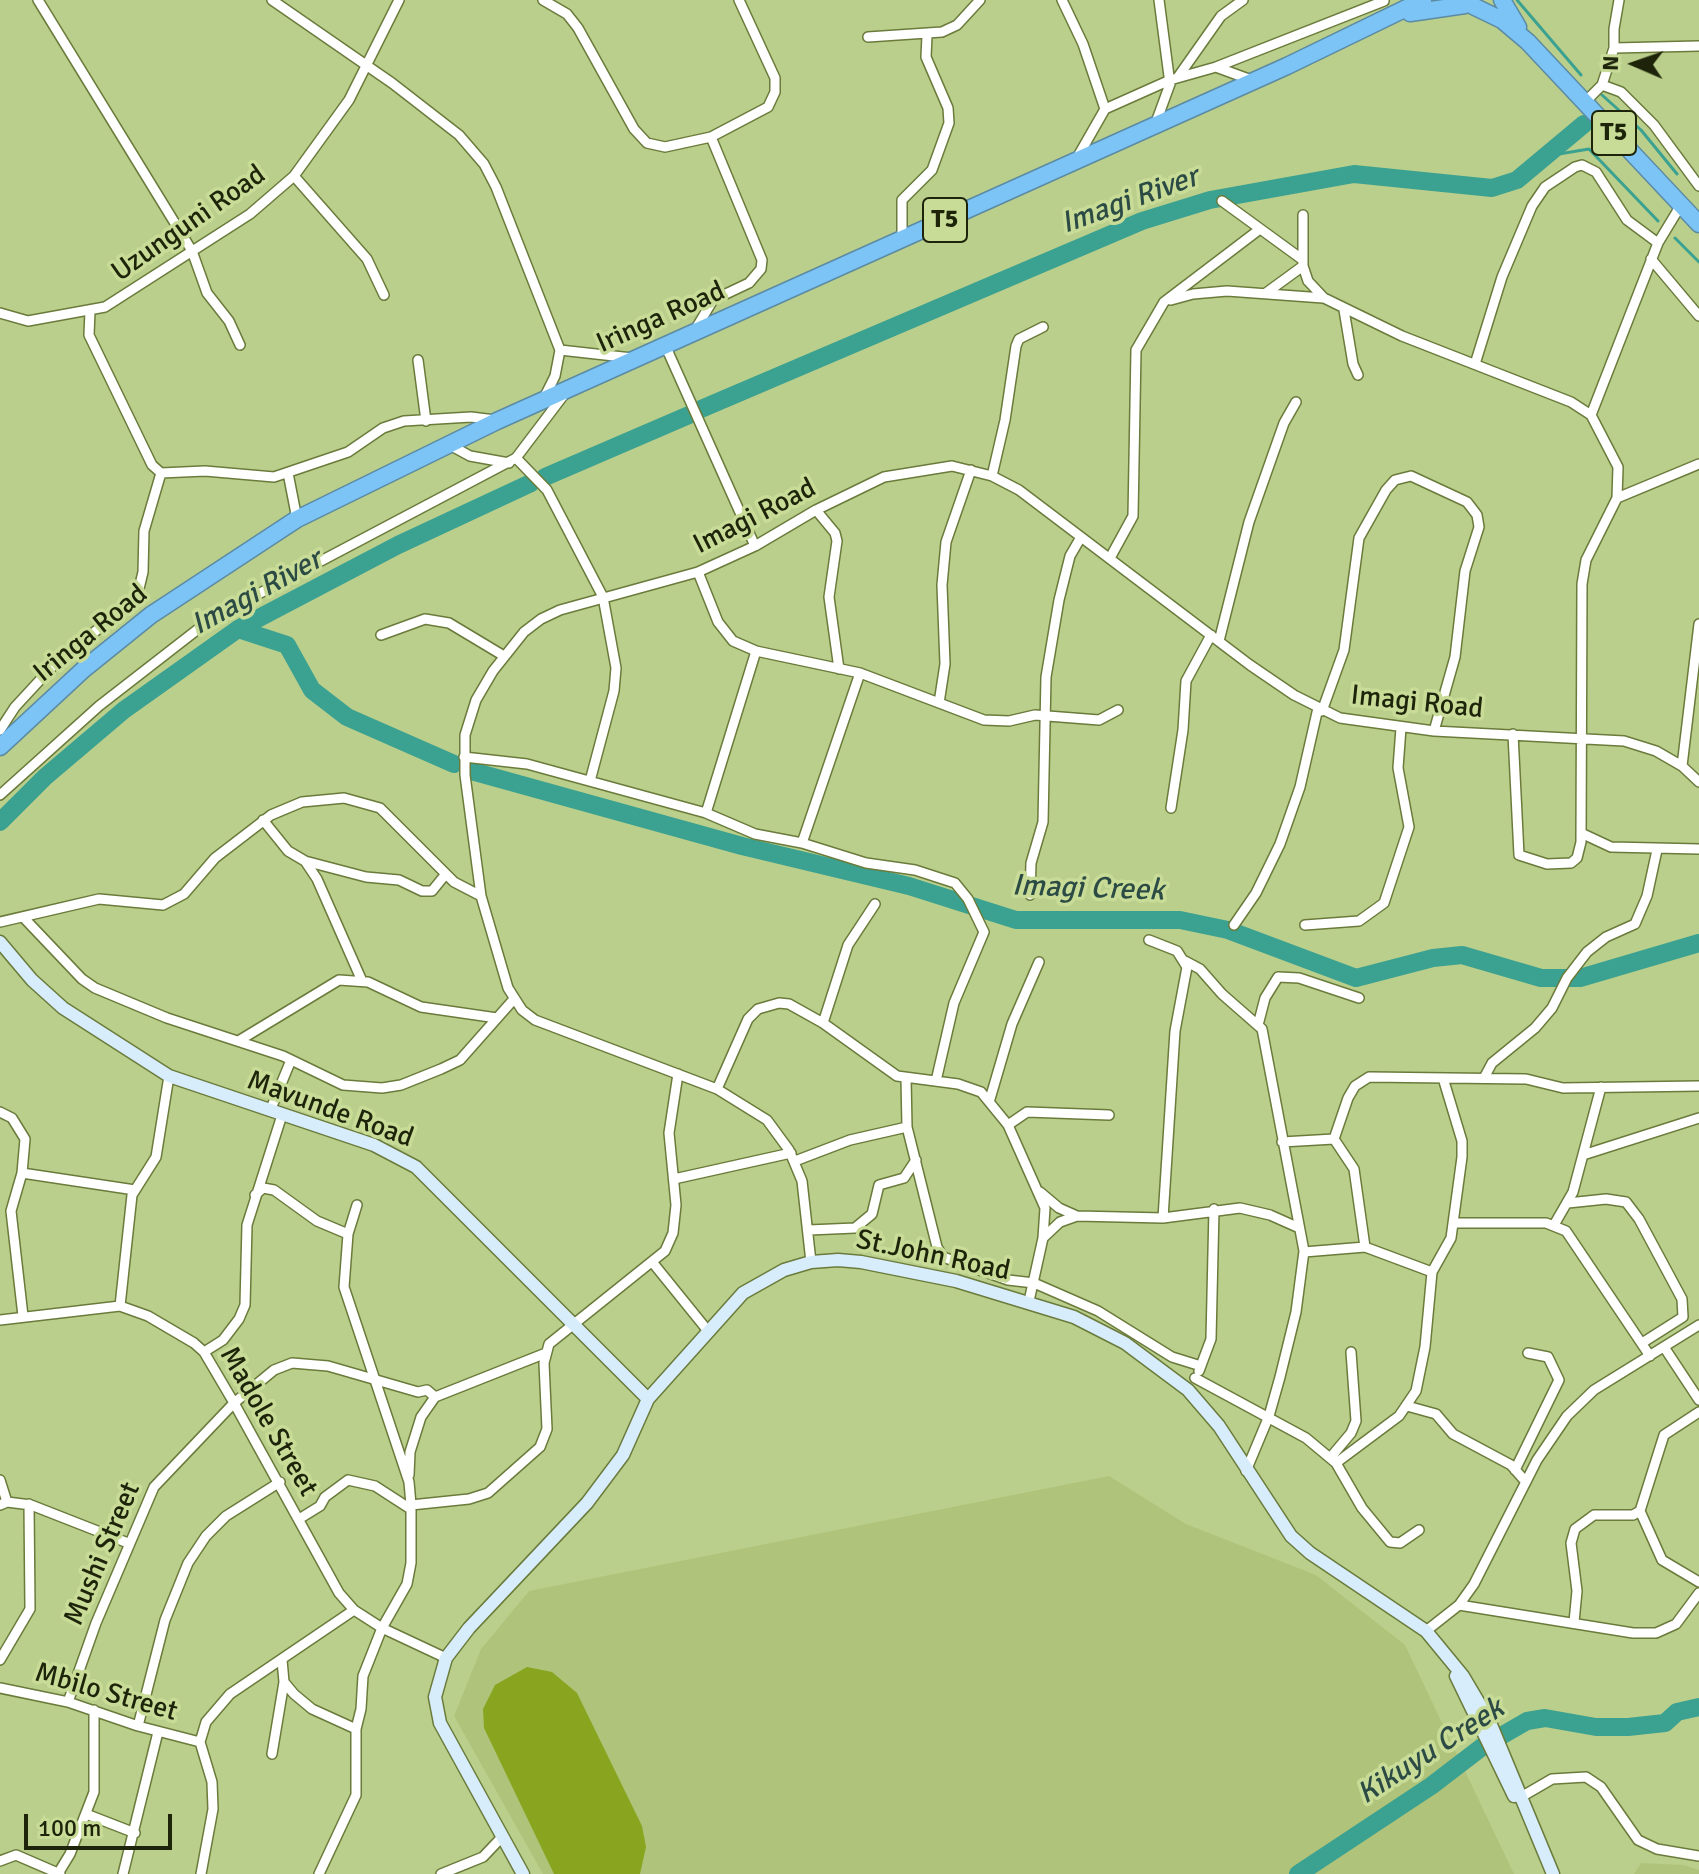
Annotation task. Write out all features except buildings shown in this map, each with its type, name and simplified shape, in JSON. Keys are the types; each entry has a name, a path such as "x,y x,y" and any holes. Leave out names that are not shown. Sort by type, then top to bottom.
{"highway":[{"name":"T5","path":"1389,19 1423,0"},
{"name":"T5","path":"1502,0 1528,42"},
{"name":"T5","path":"1389,19 1430,8 1471,3 1502,20 1528,42 1699,224"},
{"name":"Iringa Road","path":"0,747 84,669 151,615 297,519 497,421 1389,19"}],"street":[{"path":"38,0 192,251 207,293 229,321 240,345"},
{"path":"272,0 368,64 459,135 484,164 496,187 560,350 555,376 543,400"},
{"name":"Uzunguni Road","path":"0,313 28,321 90,311 120,299 250,214 294,176 349,100 399,0"},
{"path":"543,0 567,14 578,28 634,129 647,143 665,147 711,137 757,116 768,107 775,92 775,78 739,0"},
{"path":"868,37 927,36 957,25 980,0"},
{"path":"1062,0 1083,44 1105,109"},
{"path":"1159,0 1174,78"},
{"path":"1155,125 1174,78 1215,23 1243,0"},
{"path":"1585,102 1602,85 1614,48 1619,0"},
{"path":"1075,161 1105,109 1174,78 1216,67 1384,1 1389,19"},
{"path":"902,239 901,204 932,170 949,123 948,108 926,57 927,36"},
{"path":"1614,48 1699,46"},
{"path":"1216,67 1254,81"},
{"path":"1602,85 1635,103 1699,186"},
{"path":"693,333 713,300 749,283 761,269 762,260 711,137"},
{"path":"1475,364 1520,230 1539,196 1575,167 1589,167 1627,220 1658,243"},
{"path":"294,176 367,259 384,295"},
{"path":"1222,201 1303,263"},
{"path":"1591,415 1651,259 1681,205"},
{"path":"1303,215 1303,263 1308,281 1324,298 1344,310 1571,402 1591,415 1618,467 1617,498 1586,560 1582,584 1581,833 1577,858 1571,863 1547,864 1519,855 1513,734"},
{"path":"1110,558 1133,516 1136,350 1164,302 1260,229"},
{"path":"1651,259 1699,316"},
{"path":"1266,293 1303,263"},
{"path":"1164,302 1206,292 1324,298"},
{"path":"1344,310 1353,364 1358,375"},
{"path":"90,311 87,329 92,342 152,465 161,473 205,471 274,477 348,452 383,428 404,421 471,417 497,421"},
{"path":"992,476 1005,420 1016,346 1019,339 1043,327"},
{"path":"665,345 755,546"},
{"path":"560,350 636,358"},
{"path":"418,360 426,421"},
{"path":"0,795 99,706 211,619 512,460 563,400 567,389"},
{"path":"1171,808 1183,730 1186,681 1215,638 1249,522 1284,423 1296,402"},
{"path":"448,444 470,456 512,460 547,490 603,597 616,668 614,691 590,781"},
{"path":"1617,498 1699,464"},
{"name":"Imagi Road","path":"811,1262 802,1181 793,1157 767,1120 717,1089 550,1027 522,1010 498,964 481,896 464,757 468,717 504,656 524,632 541,619 603,597 698,572 755,546 816,510 901,472 936,466 971,470 992,476 1019,490 1215,638 1320,710 1340,718 1401,728 1579,737 1643,746 1682,766 1699,782"},
{"path":"939,703 945,664 942,585 946,542 971,470"},
{"path":"0,730 15,707 52,667 137,597 143,572 144,531 161,473"},
{"path":"288,473 297,519"},
{"path":"1234,925 1256,893 1280,844 1300,787 1320,710 1344,650 1359,538 1386,490 1395,480 1411,476 1467,502 1477,515 1479,527 1465,571 1455,657 1434,731"},
{"path":"816,510 835,533 837,541 829,606 839,669"},
{"path":"1030,895 1031,863 1043,822 1046,677 1070,556 1081,537"},
{"path":"698,572 718,622 733,641 756,651 860,673 984,720 1009,721 1035,715 1099,720 1118,710"},
{"path":"381,635 425,619 449,623 504,656"},
{"path":"1682,766 1699,624"},
{"path":"706,813 756,651"},
{"path":"802,843 860,673"},
{"path":"1305,925 1359,921 1381,908 1387,899 1409,827 1398,768 1401,728"},
{"path":"464,757 527,764 706,813 755,834 802,843 866,863 915,870 955,883 980,919 982,940 954,1003 936,1081"},
{"path":"0,922 99,899 163,905 184,894 215,858 285,806 344,798 380,808 445,875 481,896"},
{"path":"263,820 288,851 305,861 366,877 399,880 422,891 432,891 445,875"},
{"path":"1581,833 1611,847 1699,849"},
{"path":"1484,1078 1492,1063 1535,1028 1552,1008 1567,978 1587,952 1606,937 1635,924 1647,896 1657,850"},
{"path":"305,861 332,906 362,981"},
{"path":"823,1023 848,945 875,904"},
{"path":"24,918 82,979 95,988 167,1018 240,1040 343,1085 382,1088 401,1085 460,1060 514,999"},
{"path":"1149,940 1177,951 1258,1025 1272,1066 1282,1142 1304,1252 1296,1312 1269,1416 1246,1471"},
{"name":"Mavunde Road","path":"0,942 32,980 63,1008 169,1076 374,1145 416,1167 648,1399"},
{"path":"1163,1218 1164,1152 1175,1031 1187,974 1185,961"},
{"path":"990,1099 1012,1024 1039,962"},
{"path":"1258,1025 1265,998 1278,977 1299,978 1359,998"},
{"path":"240,1040 331,982 362,981 401,995 421,1007 497,1018"},
{"path":"717,1089 741,1028 758,1009 774,1003 789,1004 823,1023 886,1070 906,1078 971,1088 990,1099 1008,1125 1045,1208 1043,1238 1029,1301"},
{"path":"204,1352 223,1340 245,1305 247,1225 291,1060"},
{"path":"299,1519 320,1506 325,1497 348,1480 375,1486 410,1506 469,1499 488,1493 540,1447 547,1429 546,1353 549,1344 653,1263 665,1251 673,1233 674,1179 669,1133 678,1074"},
{"path":"120,1306 130,1205 135,1190 156,1157 169,1076"},
{"path":"906,1078 907,1127 937,1247 943,1257 1008,1280 1034,1283 1098,1311 1172,1357 1201,1366"},
{"path":"1333,1460 1407,1406 1416,1391 1425,1347 1432,1272 1446,1250 1453,1223 1462,1141 1443,1078"},
{"path":"1334,1139 1348,1098 1363,1080 1526,1079 1563,1088 1699,1086"},
{"path":"1554,1225 1568,1203 1601,1087"},
{"path":"0,1112 12,1118 25,1139 22,1173 11,1211 23,1316"},
{"path":"1008,1125 1027,1112 1109,1115"},
{"path":"1583,1155 1699,1118"},
{"path":"674,1179 793,1157 907,1127"},
{"path":"1282,1142 1334,1139"},
{"path":"1334,1139 1354,1169 1365,1247"},
{"path":"809,1230 855,1228 872,1214 879,1185 904,1178 916,1160"},
{"path":"22,1173 135,1190"},
{"path":"254,1196 263,1188 274,1190 317,1221 348,1234"},
{"path":"1039,1190 1059,1208 1077,1216"},
{"path":"1568,1203 1606,1199 1626,1202 1639,1219 1682,1299 1683,1317 1642,1343"},
{"path":"357,1205 348,1234 344,1287 409,1482"},
{"path":"1188,1390 1211,1339 1214,1209"},
{"path":"1043,1238 1060,1222 1077,1216 1163,1218 1214,1209 1260,1212 1297,1227"},
{"path":"1453,1223 1554,1225 1566,1231 1579,1246 1650,1356"},
{"path":"1304,1252 1365,1247 1432,1272"},
{"name":"St.John Road","path":"523,1874 440,1723 435,1697 446,1658 469,1628 587,1503 623,1455 648,1399 743,1293 763,1279 811,1262 861,1262 956,1281 1074,1317 1125,1343 1188,1390 1219,1426 1291,1536 1310,1553 1426,1631 1450,1659 1504,1767"},
{"path":"653,1263 708,1331"},
{"name":"Madole Street","path":"0,1320 120,1306 173,1329 204,1352 280,1482 326,1574 354,1610 382,1628 446,1658"},
{"path":"1426,1631 1459,1605 1474,1584 1526,1482 1567,1416 1594,1390 1699,1325"},
{"path":"1664,1347 1699,1400"},
{"path":"1333,1460 1356,1421 1351,1352"},
{"path":"319,1874 356,1795 356,1729 366,1662 410,1574 410,1452 421,1417 435,1397 546,1353"},
{"path":"1515,1470 1559,1380 1548,1357 1528,1353"},
{"name":"Mushi Street","path":"68,1702 128,1543 154,1487 234,1403 274,1370 292,1363 328,1366 418,1392 427,1390 435,1397"},
{"path":"1195,1378 1269,1416 1306,1438 1333,1460 1362,1508 1390,1542 1400,1543 1419,1530"},
{"path":"1407,1406 1436,1414 1453,1434 1515,1470 1526,1482"},
{"path":"1699,1412 1664,1435 1640,1511 1662,1560 1699,1582"},
{"path":"0,1480 4,1503 29,1504 128,1543"},
{"path":"138,1726 165,1620 188,1563 206,1536 226,1516 280,1482"},
{"path":"0,1660 30,1609 29,1504"},
{"path":"1574,1622 1577,1591 1571,1543 1575,1529 1594,1515 1633,1515 1640,1511"},
{"path":"1459,1605 1633,1633 1666,1631 1682,1618 1699,1593"},
{"path":"201,1874 214,1794 200,1742 215,1707 354,1610"},
{"path":"272,1754 284,1682 282,1660"},
{"path":"284,1682 312,1709 356,1729"},
{"name":"Mbilo Street","path":"0,1688 68,1702 138,1726 200,1742"},
{"path":"0,1861 16,1855 59,1873 86,1814 95,1779 94,1710"},
{"path":"123,1874 158,1732"},
{"path":"1504,1767 1521,1797 1553,1874"},
{"path":"1504,1767 1534,1830"},
{"path":"1521,1797 1552,1779 1586,1777 1601,1787 1638,1840 1657,1849 1699,1856"},
{"path":"86,1814 135,1833"},
{"path":"441,1874 483,1857 501,1838"}],"shaded area":[{"path":"1109,1476 1186,1524 1316,1575 1405,1645 1514,1874 543,1874 454,1716 481,1649 529,1591"},
{"path":"527,1667 552,1672 577,1693 642,1826 646,1847 640,1874 554,1874 484,1728 483,1709 495,1685"},
{"path":"1641,1863 1684,1865 1699,1870 1699,1874 1634,1874"}],"waterway":[{"path":"1517,0 1581,75"},
{"path":"1602,95 1641,130 1677,174"},
{"name":"Imagi River","path":"701,409 1142,221 1210,200 1354,174 1492,188 1517,180 1584,124"},
{"path":"1555,149 1559,154 1589,149 1658,221"},
{"path":"1675,238 1699,262"},
{"name":"Imagi River","path":"545,477 689,415"},
{"name":"Imagi River","path":"0,822 45,777 124,710 238,629 398,545 531,483"},
{"name":"Imagi Creek","path":"238,629 287,645 312,690 347,717 454,764"},
{"name":"Imagi Creek","path":"475,772 742,846 909,886 1016,920 1180,920 1228,930 1356,978 1433,958 1462,955 1541,978 1580,978 1699,943"},
{"name":"Kikuyu Creek","path":"1298,1874 1431,1786 1482,1747 1527,1721 1545,1718 1596,1727 1628,1727 1665,1723 1677,1712 1699,1707"}]}
